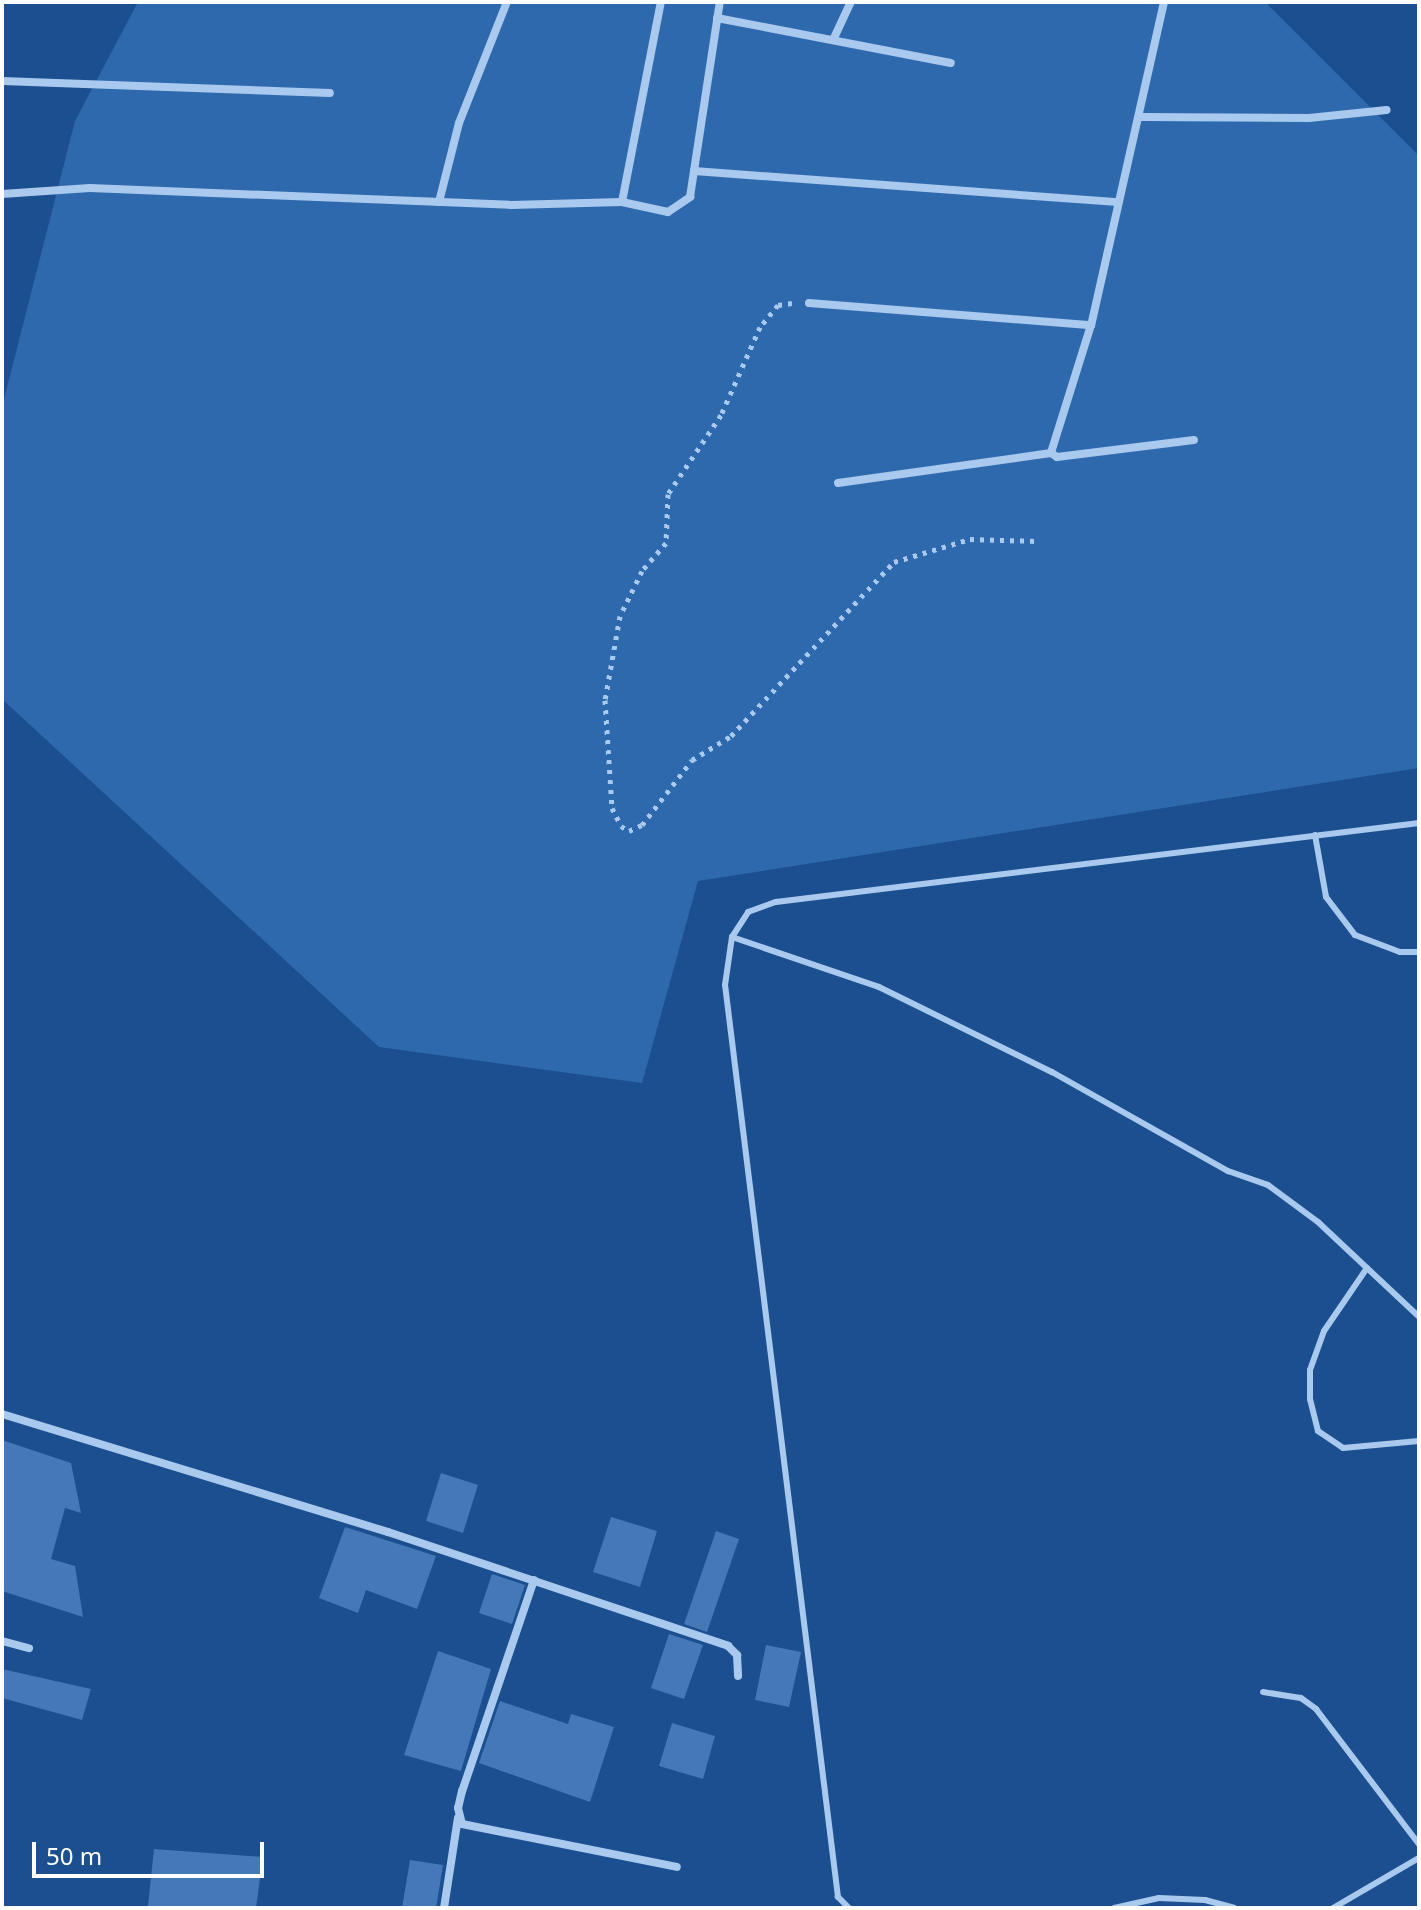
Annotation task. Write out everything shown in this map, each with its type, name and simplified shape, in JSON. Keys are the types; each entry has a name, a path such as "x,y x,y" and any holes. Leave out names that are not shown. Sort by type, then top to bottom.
{"street":[{"path":"439,202 459,123 507,2"},
{"path":"622,202 661,2"},
{"path":"2,194 90,188 439,202 622,202 668,212 679,209 690,197 720,2"},
{"path":"834,38 851,2"},
{"path":"1051,453 1091,325 1164,2"},
{"path":"717,18 834,38 951,63"},
{"path":"2,81 330,93"},
{"path":"1140,117 1309,118 1387,110"},
{"path":"694,171 1118,202"},
{"path":"809,303 1091,325"},
{"path":"838,483 1051,453 1057,457 1194,440"},
{"path":"2,1414 534,1580 728,1646 737,1655 738,1676"},
{"path":"444,1908 459,1814 534,1580"},
{"path":"2,1641 29,1648"},
{"path":"459,1814 467,1829 677,1867"}],"lane":[{"path":"849,1908 838,1897 725,985 732,937 748,912 776,902 1419,823"},
{"path":"1315,835 1326,897 1355,935 1400,952 1419,952"},
{"path":"732,937 879,987 1052,1072 1216,1165 1268,1185 1367,1268 1419,1317"},
{"path":"1367,1268 1324,1331 1310,1370 1310,1399 1318,1431 1343,1448 1419,1441"},
{"path":"1263,1692 1301,1698 1316,1709 1419,1844"},
{"path":"1333,1908 1419,1858"},
{"path":"1114,1908 1159,1898 1205,1900 1234,1908"}],"path":[{"path":"809,303 778,305 760,327 727,405 668,494 666,543 642,571 620,616 605,700 612,808 621,826 629,831 642,825 692,760 731,736 894,562 970,539 1036,541"}],"shaded area":[{"path":"138,2 1265,2 1419,156 1419,768 698,881 642,1083 379,1047 2,699 2,407 75,121"}],"building":[{"path":"2,1440 71,1463 81,1513 65,1508 51,1559 75,1566 83,1617 2,1591"},
{"path":"441,1473 478,1485 463,1533 426,1521"},
{"path":"611,1517 657,1531 640,1587 593,1572"},
{"path":"345,1527 436,1556 417,1609 366,1590 358,1613 319,1598"},
{"path":"716,1531 739,1539 707,1632 684,1624"},
{"path":"492,1574 525,1585 512,1624 479,1613"},
{"path":"669,1634 703,1645 684,1699 651,1688"},
{"path":"766,1645 801,1652 789,1707 755,1700"},
{"path":"438,1651 491,1669 461,1771 404,1755"},
{"path":"2,1669 91,1689 82,1720 2,1698"},
{"path":"500,1701 568,1724 571,1714 614,1727 590,1802 479,1763"},
{"path":"672,1723 715,1736 703,1779 659,1766"},
{"path":"154,1849 263,1857 256,1908 148,1906"},
{"path":"410,1860 443,1865 436,1908 402,1908"}]}
